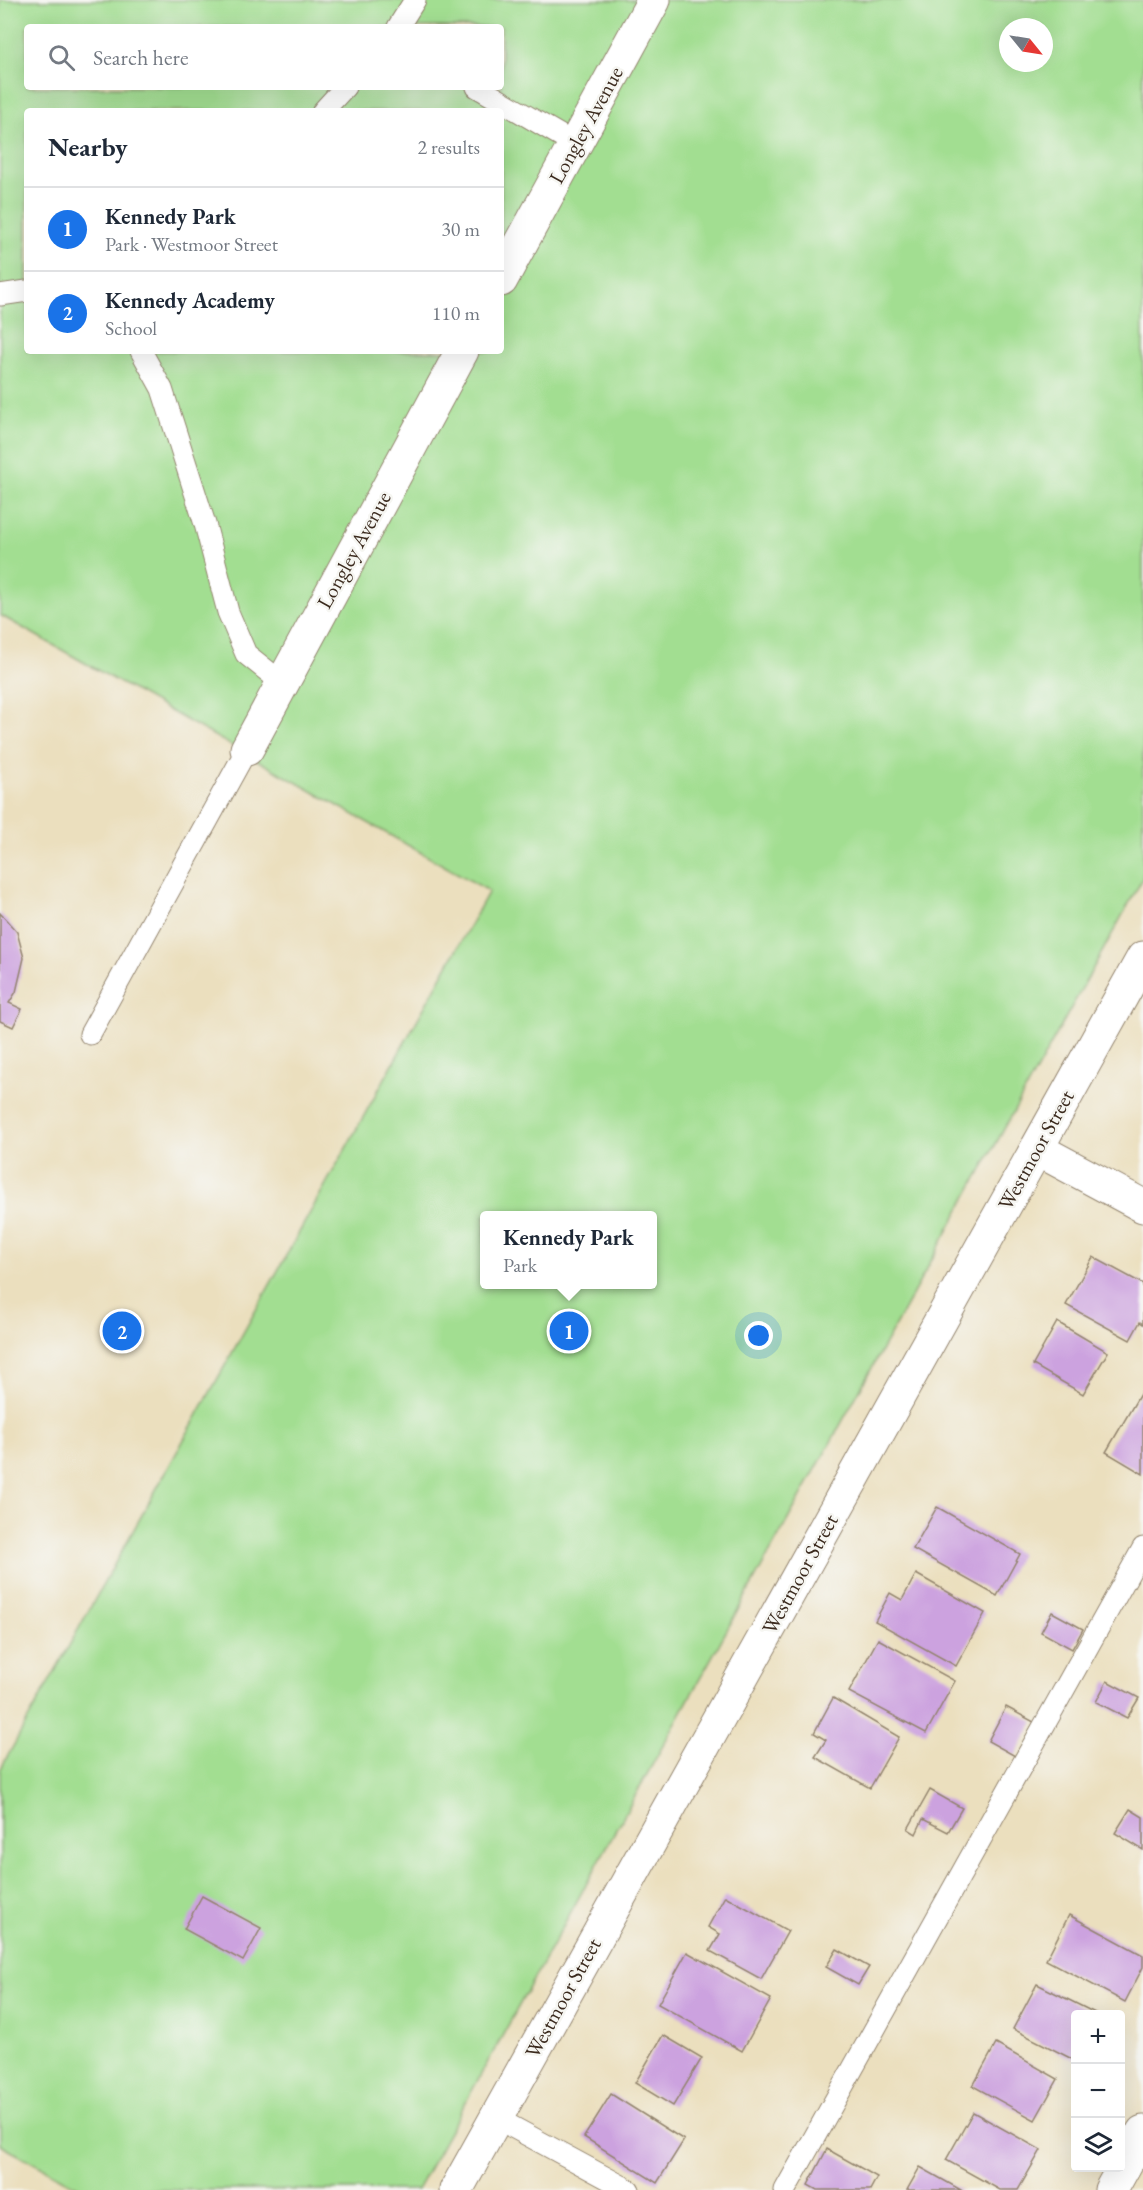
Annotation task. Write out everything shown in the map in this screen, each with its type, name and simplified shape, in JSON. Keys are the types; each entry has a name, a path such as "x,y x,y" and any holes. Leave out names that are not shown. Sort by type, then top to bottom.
{"street":[{"name":"Longley Avenue","path":"504,274 654,0"},
{"name":"Longley Avenue","path":"247,749 281,682 460,354"},
{"name":"Westmoor Street","path":"456,2190 1143,958"},
{"path":"1037,1149 1143,1206"},
{"path":"1111,2190 1143,2132"}],"lane":[{"path":"400,24 416,0"},
{"path":"326,108 342,90"},
{"path":"482,90 575,144"},
{"path":"0,295 24,291"},
{"path":"143,354 162,389 205,524 232,622 246,654 281,682"},
{"path":"90,1034 247,749"},
{"path":"785,2190 1143,1548"},
{"path":"496,2118 629,2190"}],"green space":[{"path":"0,0 1143,0 1143,878 417,2190 84,2190 0,2145 0,1770 489,891 0,615"}],"building":[{"path":"0,913 17,932 24,958 16,992 9,1003 22,1009 13,1027 0,1021"},
{"path":"1093,1257 1143,1284 1143,1324 1140,1322 1130,1340 1066,1305"},
{"path":"1057,1322 1108,1352 1083,1394 1033,1365"},
{"path":"1143,1389 1143,1474 1106,1452"},
{"path":"937,1507 1020,1554 997,1596 913,1549"},
{"path":"916,1574 985,1613 956,1666 875,1621 890,1593 902,1600"},
{"path":"1052,1612 1083,1629 1072,1649 1041,1632"},
{"path":"878,1639 955,1681 926,1733 849,1692"},
{"path":"1107,1681 1139,1698 1127,1718 1096,1702"},
{"path":"833,1698 899,1737 870,1788 815,1757 826,1740 814,1733"},
{"path":"1006,1707 1034,1722 1015,1756 988,1741"},
{"path":"930,1790 962,1808 948,1832 923,1819 916,1834 908,1829"},
{"path":"1130,1809 1143,1817 1143,1850 1115,1833"},
{"path":"202,1896 261,1928 243,1961 184,1929"},
{"path":"725,1896 788,1931 761,1979 710,1951 720,1934 708,1927"},
{"path":"1069,1915 1143,1955 1143,1967 1125,2002 1046,1960"},
{"path":"837,1949 869,1967 858,1985 826,1967"},
{"path":"687,1952 771,1999 742,2051 658,2004"},
{"path":"1037,1984 1089,2010 1071,2010 1071,2058 1013,2029"},
{"path":"663,2035 702,2058 673,2106 635,2083"},
{"path":"996,2044 1058,2079 1035,2120 973,2086"},
{"path":"611,2094 684,2140 657,2183 584,2137"},
{"path":"973,2112 1041,2150 1018,2190 1000,2190 946,2160"},
{"path":"827,2149 877,2177 870,2190 817,2190 808,2185"},
{"path":"920,2167 961,2190 907,2190"}],"place":[{"name":"Kennedy Academy","path":"122,1331"},
{"name":"Kennedy Park","path":"569,1331"}]}
